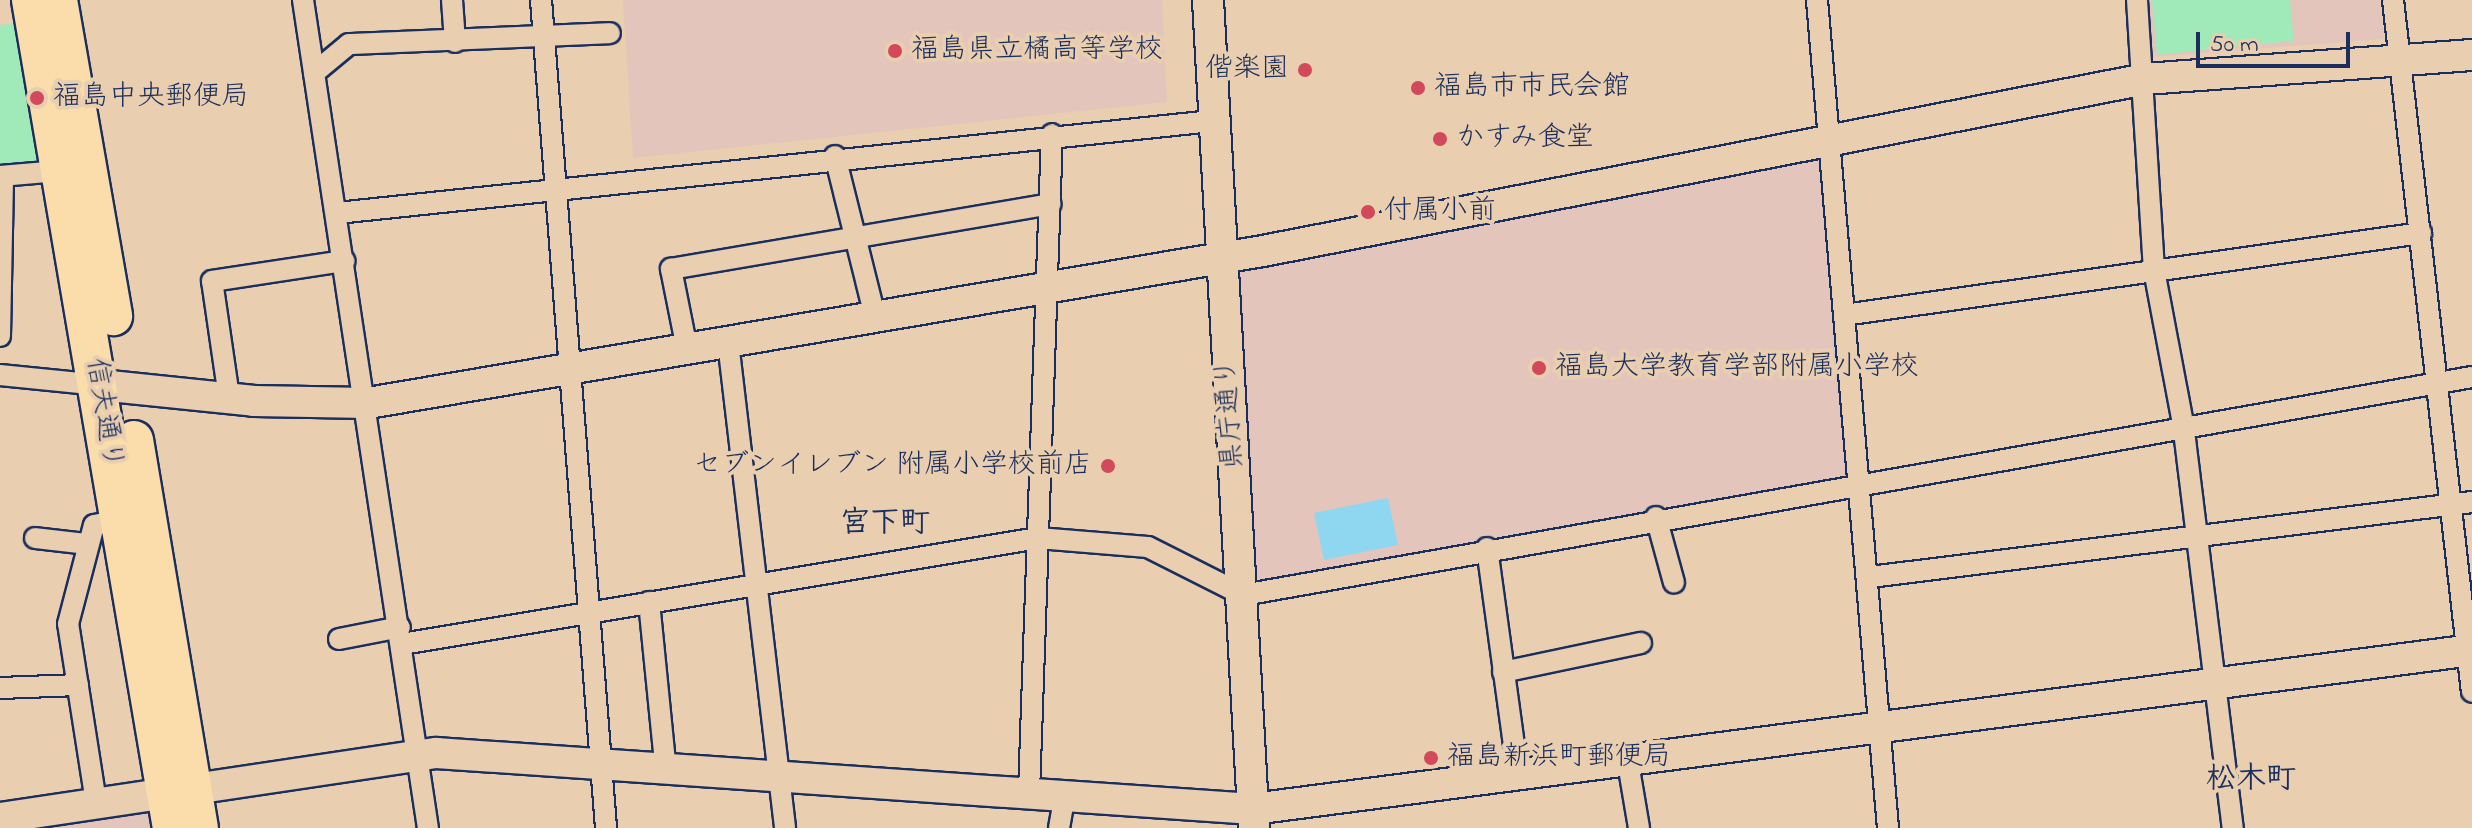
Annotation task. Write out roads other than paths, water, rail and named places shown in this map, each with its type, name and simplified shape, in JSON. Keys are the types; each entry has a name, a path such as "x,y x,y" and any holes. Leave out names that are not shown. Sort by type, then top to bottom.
{"highway":[{"name":"信夫通り","path":"31,0 59,171 112,384 120,520 177,803 199,828"},
{"name":"信夫通り","path":"58,0 112,384 177,803"}],"street":[{"path":"303,0 368,403 428,828"},
{"path":"452,0 455,42"},
{"path":"541,0 573,369 606,828"},
{"name":"県庁通り","path":"1208,0 1212,121 1243,595 1254,819"},
{"path":"1817,0 1870,577 1888,828"},
{"path":"2137,0 2145,79 2154,270 2183,423 2233,828"},
{"path":"2393,0 2470,650 2472,692"},
{"path":"314,73 349,44 455,42 610,33"},
{"path":"0,375 229,397 368,403 1220,256 2145,79 2400,63 2472,55"},
{"path":"337,213 559,191 835,156 1212,121"},
{"path":"1029,792 1043,285 1052,134"},
{"path":"835,156 875,317"},
{"path":"0,336 2,176 59,171"},
{"path":"687,349 671,269 854,234 1050,204"},
{"path":"1844,315 2421,233"},
{"path":"229,397 212,281 344,261"},
{"path":"728,342 785,828"},
{"path":"339,639 401,636 649,602 1038,538 1148,547 1243,595 1861,480 2183,423 2472,377"},
{"path":"1870,577 2196,539 2472,502"},
{"path":"1656,517 1674,583"},
{"path":"96,802 68,624 94,525 120,520"},
{"path":"35,538 87,544"},
{"path":"1487,548 1518,775"},
{"path":"649,602 666,771"},
{"path":"1503,672 1641,643"},
{"path":"0,818 96,802 177,803 417,753 1029,792 1254,819 1627,757 2470,650"},
{"path":"0,688 78,685"},
{"path":"1627,757 1639,828"},
{"path":"1059,828 1065,795"}],"water":[{"path":"1388,498 1398,545 1324,560 1314,513"}],"place":[{"name":"福島県立橘高等学校","path":"895,51"},
{"name":"偕楽園","path":"1305,70"},
{"name":"福島市市民会館","path":"1418,88"},
{"name":"福島中央郵便局","path":"37,98"},
{"name":"かすみ食堂","path":"1440,139"},
{"name":"付属小前","path":"1368,212"},
{"name":"福島大学教育学部附属小学校","path":"1539,368"},
{"name":"セブンイレブン 附属小学校前店","path":"1108,466"},
{"name":"福島新浜町郵便局","path":"1431,758"}],"district":[{"name":"宮下町","path":"885,524"},
{"name":"松木町","path":"2251,780"}]}
